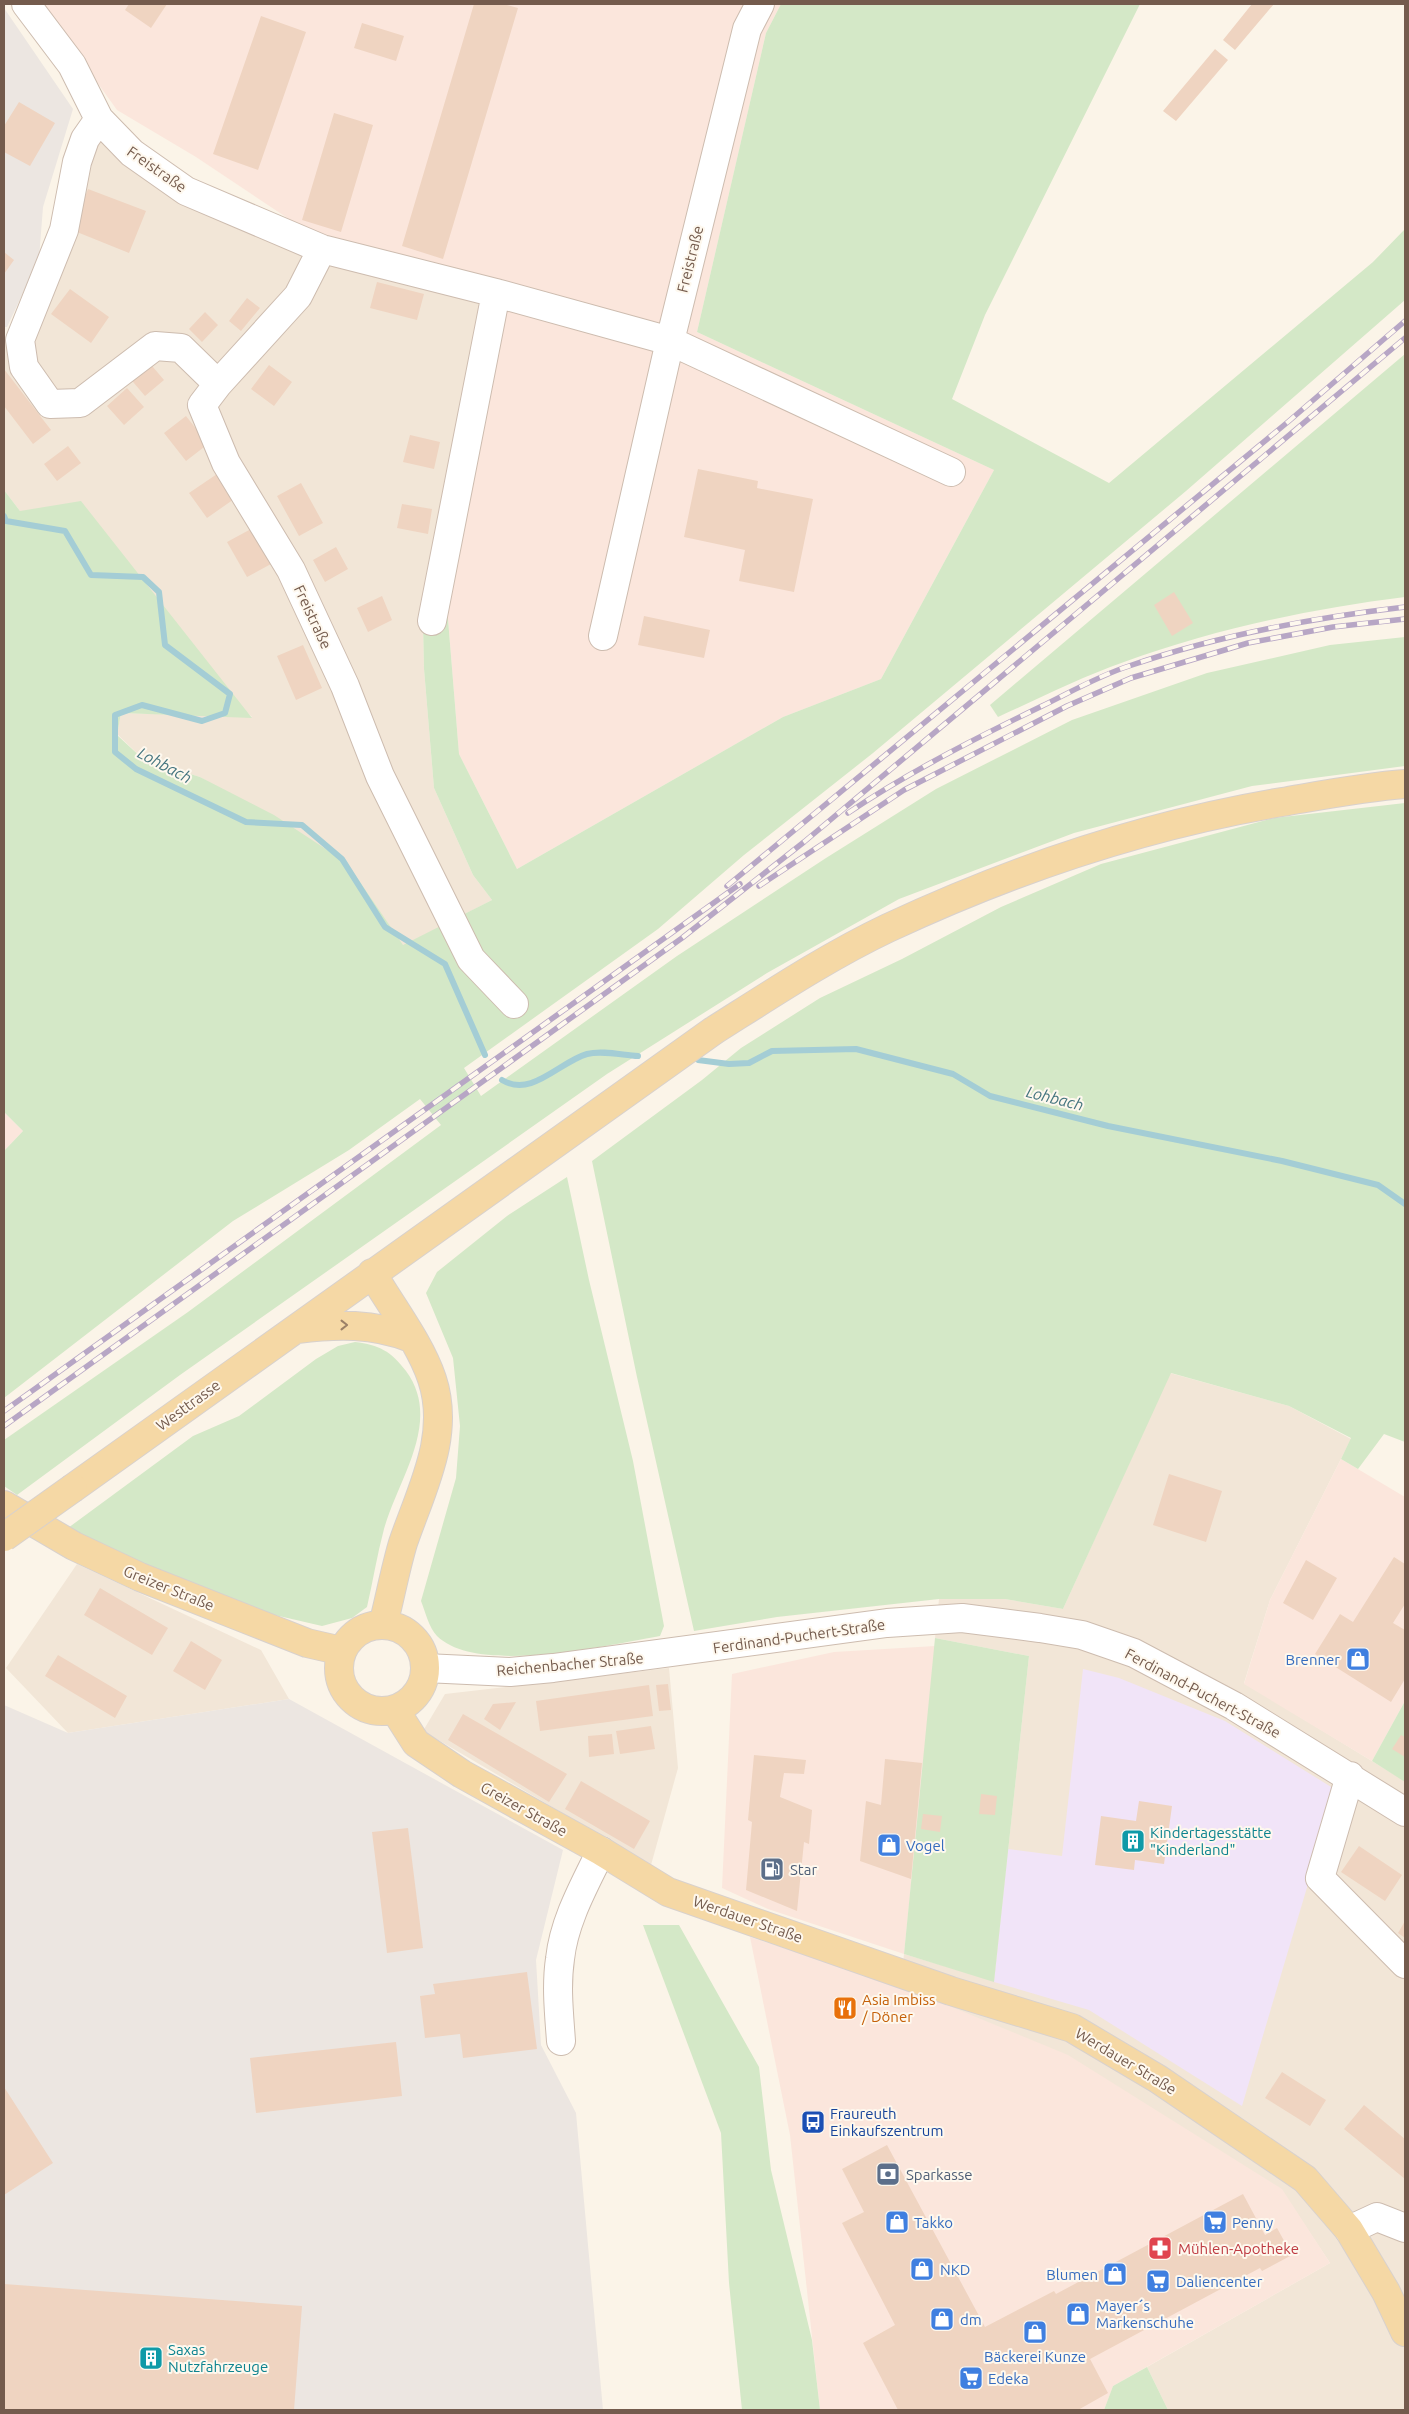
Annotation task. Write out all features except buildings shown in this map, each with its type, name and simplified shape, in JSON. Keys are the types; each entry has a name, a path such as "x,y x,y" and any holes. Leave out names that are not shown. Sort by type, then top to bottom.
{"main road":[{"name":"Westtrasse","path":"4,1537 713,1031 774,992 887,929 978,888 1072,854 1155,829 1228,811 1330,793 1405,784"},
{"path":"372,1273 424,1358 438,1400 439,1432 433,1459 402,1546 384,1625"},
{"path":"295,1329 328,1325 358,1325 379,1328 411,1338"},
{"name":"Greizer Straße","path":"4,1505 74,1546 140,1577 307,1643 342,1651"},
{"path":"384,1625 396,1627 408,1634 417,1643 423,1655 425,1668 423,1682 416,1694 407,1703 395,1710 381,1712 367,1709 355,1702 345,1692 340,1679 338,1665 348,1640 358,1631 371,1626 384,1625"},
{"name":"Greizer Straße","path":"395,1710 416,1743 462,1774 668,1892"},
{"name":"Werdauer Straße","path":"668,1892 951,1991 1072,2028 1158,2079 1305,2179 1349,2230 1386,2292 1405,2332"}],"street":[{"name":"Freistraße","path":"26,4 72,65 99,119 132,153 186,191 322,250 496,293 670,341 747,29 760,4"},
{"path":"99,119 82,147 77,162 64,230 20,340 24,367 50,404 80,403 155,346 180,348 218,384"},
{"name":"Freistraße","path":"322,250 298,296 218,384 202,405 226,463 291,570 345,686 380,776 471,959 514,1004"},
{"path":"432,621 496,293"},
{"path":"603,636 670,341 951,472"},
{"name":"Ferdinand-Puchert-Straße","path":"685,1652 887,1624 962,1618 1082,1636 1134,1654 1234,1706 1350,1776 1405,1812"},
{"name":"Reichenbacher Straße","path":"425,1668 510,1672 685,1652"},
{"path":"1350,1776 1320,1878 1405,1964"},
{"path":"561,2040 558,1984 560,1957 572,1910 601,1852"},
{"path":"1349,2230 1378,2217 1405,2228"}],"shaded area":[{"path":"41,4 781,4 766,33 697,332 994,470 881,679 783,717 517,869 459,754 447,607 507,282 307,231 196,157 117,110"},
{"path":"4,8 73,109 43,207 39,259 7,327 4,327"},
{"path":"99,119 186,191 486,290 423,625 424,669 434,788 473,875 492,900 403,946 347,863 200,777 143,759 117,734 121,713 252,717 20,511 4,490 4,341 21,340"},
{"path":"4,1112 23,1131 4,1151"},
{"path":"1170,1373 1289,1406 1351,1439 1270,1600 1244,1683 1398,1777 1405,1765 1405,2410 1168,2410 1147,2367 1330,2263 1281,2189 901,1986 904,1954 994,1981 1029,1656 935,1638 939,1599 1005,1599 1063,1609"},
{"path":"1341,1459 1405,1497 1405,1701 1372,1761 1244,1684 1270,1600"},
{"path":"77,1564 261,1650 289,1699 68,1733 6,1668"},
{"path":"935,1646 904,1954 768,1909 722,1888 732,1674 834,1652"},
{"path":"669,1668 678,1768 651,1865 423,1731 445,1694"},
{"path":"1083,1669 1119,1678 1225,1721 1336,1790 1242,2106 1089,2010 994,1982 1008,1849 1062,1856"},
{"path":"289,1699 563,1850 536,1960 541,2045 576,2113 603,2410 4,2410 4,1705 68,1733"},
{"path":"750,1937 901,1986 1068,2055 1282,2189 1330,2263 1113,2386 1104,2410 820,2410 790,2135"}],"green space":[{"path":"781,4 1140,4 985,315 952,399 1109,483 1373,262 1405,229 1405,300 1186,491 873,753 744,855 658,929 464,1068 481,1096 677,956 826,858 936,789 1072,720 1207,673 1330,645 1405,637 1405,766 1252,786 1074,833 899,899 767,973 607,1074 180,1375 17,1495 4,1486 4,1440 188,1312 441,1125 420,1099 349,1150 233,1221 4,1398 4,1151 23,1131 4,1112 4,490 20,511 81,501 252,718 121,713 117,735 143,759 200,777 274,815 347,863 403,945 492,900 473,875 434,788 424,669 423,625 447,607 459,754 517,869 783,717 881,679 994,470 697,332 766,33"},
{"path":"1405,354 1405,597 1298,614 1228,630 1158,650 1076,681 998,717 990,705"},
{"path":"1405,803 1405,1442 1384,1434 1358,1469 1341,1459 1351,1438 1289,1406 1171,1373 1063,1609 1005,1599 939,1599 777,1617 694,1631 637,1377 592,1161 702,1080 741,1048 820,998 902,959 1001,907 1101,864 1274,818"},
{"path":"567,1177 589,1280 633,1461 664,1626 660,1636 577,1651 512,1656 482,1654 456,1648 437,1636 429,1624 421,1601 456,1478 460,1426 453,1358 426,1293 437,1272 507,1216"},
{"path":"355,1342 378,1347 395,1358 406,1371 416,1390 420,1410 419,1430 414,1450 384,1529 367,1607 352,1618 322,1626 266,1613 167,1577 68,1528 193,1436 239,1416 316,1359 338,1346"},
{"path":"935,1638 1029,1656 994,1982 904,1954"},
{"path":"1405,1701 1405,1782 1372,1761"},
{"path":"643,1925 679,1925 759,2067 771,2170 812,2340 820,2410 742,2410 729,2283 721,2133"},
{"path":"1147,2367 1168,2410 1104,2410 1113,2386"}],"waterway":[{"name":"Lohbach","path":"4,516 6,521 65,531 91,575 143,577 159,592 165,645 230,694 225,713 202,721 142,705 115,715 115,752 136,769 246,822 302,825 342,859 385,927 445,964 485,1055"},
{"name":"Lohbach","path":"698,1060 729,1064 749,1063 772,1051 856,1049 953,1074 990,1096 1108,1126 1282,1161 1378,1185 1405,1204"},
{"name":"Lohbach","path":"502,1080 524,1085 535,1082 587,1054 606,1053 638,1056"}],"railway":[{"path":"727,886 1289,421 1405,321"},
{"path":"4,1426 682,938 804,842 1405,338"},
{"path":"848,813 942,757 1117,670 1197,645 1266,629 1335,616 1405,607"},
{"path":"759,886 904,790 1067,706 1131,678 1248,643 1333,627 1405,619"},
{"path":"4,1411 740,884"}],"place":[{"name":"Brenner","path":"1358,1659"},
{"name":"Kindertagesstätte \"Kinderland\"","path":"1133,1841"},
{"name":"Vogel","path":"889,1845"},
{"name":"Star","path":"772,1869"},
{"name":"Asia Imbiss / Döner","path":"845,2008"},
{"name":"Fraureuth Einkaufszentrum","path":"813,2122"},
{"name":"Sparkasse","path":"888,2174"},
{"name":"Takko","path":"897,2222"},
{"name":"Penny","path":"1215,2222"},
{"name":"Mühlen-Apotheke","path":"1160,2248"},
{"name":"NKD","path":"922,2269"},
{"name":"Blumen","path":"1115,2274"},
{"name":"Daliencenter","path":"1158,2281"},
{"name":"Mayer´s Markenschuhe","path":"1078,2314"},
{"name":"dm","path":"942,2319"},
{"name":"Bäckerei Kunze","path":"1035,2332"},
{"name":"Saxas Nutzfahrzeuge","path":"151,2358"},
{"name":"Edeka","path":"971,2378"}]}
